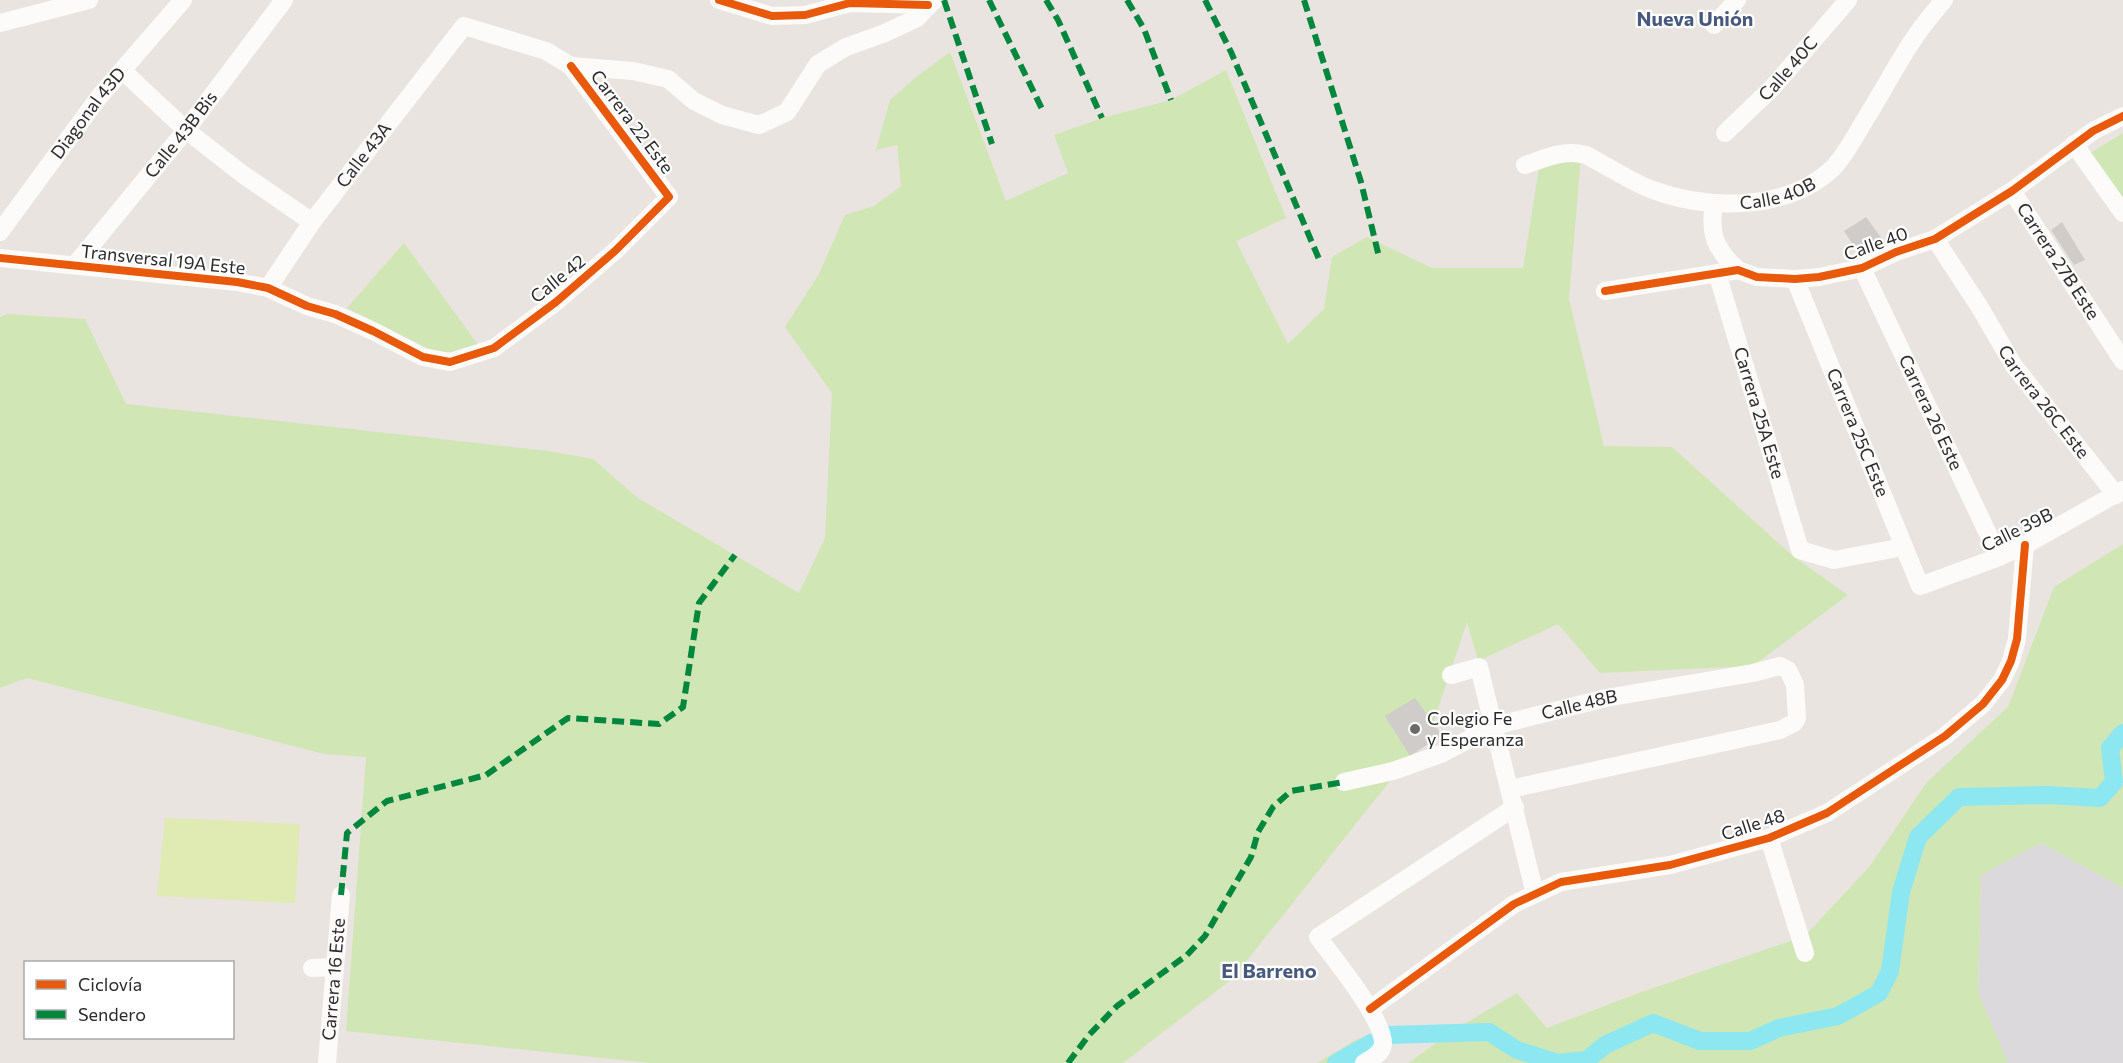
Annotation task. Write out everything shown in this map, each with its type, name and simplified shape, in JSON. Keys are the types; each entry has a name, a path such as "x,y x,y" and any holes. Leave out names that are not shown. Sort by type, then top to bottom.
{"street":[{"path":"0,23 89,0"},
{"name":"Diagonal 43D","path":"0,232 99,97 183,0"},
{"name":"Calle 43B Bis","path":"75,265 186,130 284,0"},
{"path":"719,0 772,16 805,15 850,3 931,2"},
{"path":"1714,25 1737,0"},
{"name":"Calle 40C","path":"1725,133 1772,88 1848,0"},
{"name":"Calle 40B","path":"1526,165 1561,153 1575,152 1586,155 1650,189 1676,197 1714,203 1739,203 1793,194 1833,168 1883,92 1911,42 1944,0"},
{"path":"571,66 633,71 668,80 694,101 722,115 759,125 787,112 819,64 846,47 885,33 916,18 931,2"},
{"name":"Calle 43A","path":"267,288 312,222 464,26 546,51 571,66"},
{"name":"Carrera 22 Este","path":"571,66 669,197"},
{"path":"123,71 186,130 241,173 312,222"},
{"name":"Calle 40","path":"1605,291 1738,270 1757,277 1795,279 1819,277 1862,268 1896,252 1935,239 2012,191 2093,131 2123,116"},
{"path":"2074,144 2123,213"},
{"name":"Carrera 27B Este","path":"2012,191 2123,361"},
{"name":"Calle 42","path":"450,362 494,348 556,302 615,251 669,197"},
{"path":"1714,203 1711,221 1715,240 1724,257 1738,270"},
{"name":"Carrera 26C Este","path":"1935,239 1979,306 2014,366 2120,493"},
{"name":"Transversal 19A Este","path":"0,258 237,282 267,288 307,306 335,314 423,357 450,362"},
{"name":"Carrera 26 Este","path":"1862,268 1999,557"},
{"name":"Carrera 25A Este","path":"1717,273 1800,550 1834,560 1903,547"},
{"name":"Carrera 25C Este","path":"1795,279 1920,586"},
{"name":"Calle 39B","path":"1920,586 2025,545 2120,493"},
{"name":"Calle 48","path":"1370,1010 1514,904 1561,882 1670,865 1770,838 1827,813 1945,736 1983,704 2002,680 2011,661 2017,639 2025,545"},
{"name":"Calle 48B","path":"1344,782 1393,771 1441,754 1494,726 1606,698 1753,673 1780,666 1788,670 1795,685 1797,718 1794,723 1780,730 1510,789"},
{"path":"1451,675 1479,667 1535,894"},
{"path":"1364,1063 1376,1056 1382,1037 1370,1010 1318,937 1515,807"},
{"path":"1770,838 1805,953"},
{"name":"Carrera 16 Este","path":"327,1063 341,895"},
{"path":"312,968 335,967"}],"shaded area":[{"path":"2041,843 2123,888 2123,1063 2008,1063 1978,992 1981,875"}],"green space":[{"path":"950,52 1006,201 1068,173 1054,135 1102,118 1171,100 1226,70 1286,218 1236,241 1288,344 1324,309 1332,257 1367,237 1432,268 1523,268 1540,162 1581,156 1569,299 1604,446 1672,447 1794,557 1848,595 1753,666 1600,673 1558,624 1478,661 1467,622 1433,723 1410,756 1232,979 1123,1063 650,1063 346,1031 366,757 324,754 27,678 0,688 0,317 7,314 85,319 126,404 548,451 593,459 638,498 799,593 825,538 832,393 785,327 819,274 845,215 874,206 901,186 897,145 876,150 890,100"},
{"path":"2123,133 2123,209 2084,157"},
{"path":"404,243 479,346 457,353 433,351 347,308"},
{"path":"2123,544 2123,888 2041,843 1981,875 1978,992 2008,1063 1408,1063 1459,1027 1517,993 1547,1028 1636,994 1805,936 1869,867 1927,782 2008,707 2054,587"},
{"path":"165,818 300,824 295,903 157,896"},
{"path":"1359,1038 1371,1049 1346,1063 1317,1063"}],"building":[{"path":"1866,217 1885,243 1860,255 1844,231"},
{"path":"2062,222 2085,260 2074,265 2051,230"},
{"name":"Colegio Fe y Esperanza","path":"1415,698 1442,735 1410,756 1385,716"}],"waterway":[{"path":"1389,1035 1489,1032 1517,1050 1558,1063 1587,1060 1605,1045 1653,1023 1700,1041 1750,1041 1779,1028 1838,1016 1879,993 1890,971 1901,892 1918,837 1959,797 2047,795 2100,798 2114,782 2110,748 2123,733"},
{"path":"1336,1063 1371,1043"}],"marked path":[{"path":"944,0 992,144"},
{"path":"989,0 1042,109"},
{"path":"1046,0 1058,20 1102,118"},
{"path":"1127,0 1144,29 1171,100"},
{"path":"1205,0 1231,52 1319,259"},
{"path":"1304,0 1361,182 1379,257"},
{"path":"341,895 347,833 387,801 486,775 568,718 659,724 683,707 699,603 735,555"},
{"path":"1068,1063 1089,1035 1117,1006 1187,955 1205,936 1251,857 1258,832 1273,807 1291,791 1344,782"}],"cycle path":[{"path":"719,0 772,16 805,15 850,3 928,5"},
{"path":"0,258 237,282 268,288 307,306 335,314 423,357 450,362 494,348 556,302 615,251 669,197 571,66"},
{"path":"1605,291 1738,270 1757,277 1795,279 1819,277 1862,268 1896,252 1935,239 2012,191 2093,131 2123,116"},
{"path":"1370,1009 1514,904 1561,882 1670,865 1769,838 1827,813 1945,736 1983,704 2002,680 2011,661 2017,639 2025,545"}],"place":[{"name":"Colegio Fe y Esperanza","path":"1415,729"}],"district":[{"name":"Nueva Unión","path":"1695,19"},
{"name":"El Barreno","path":"1269,971"}]}
